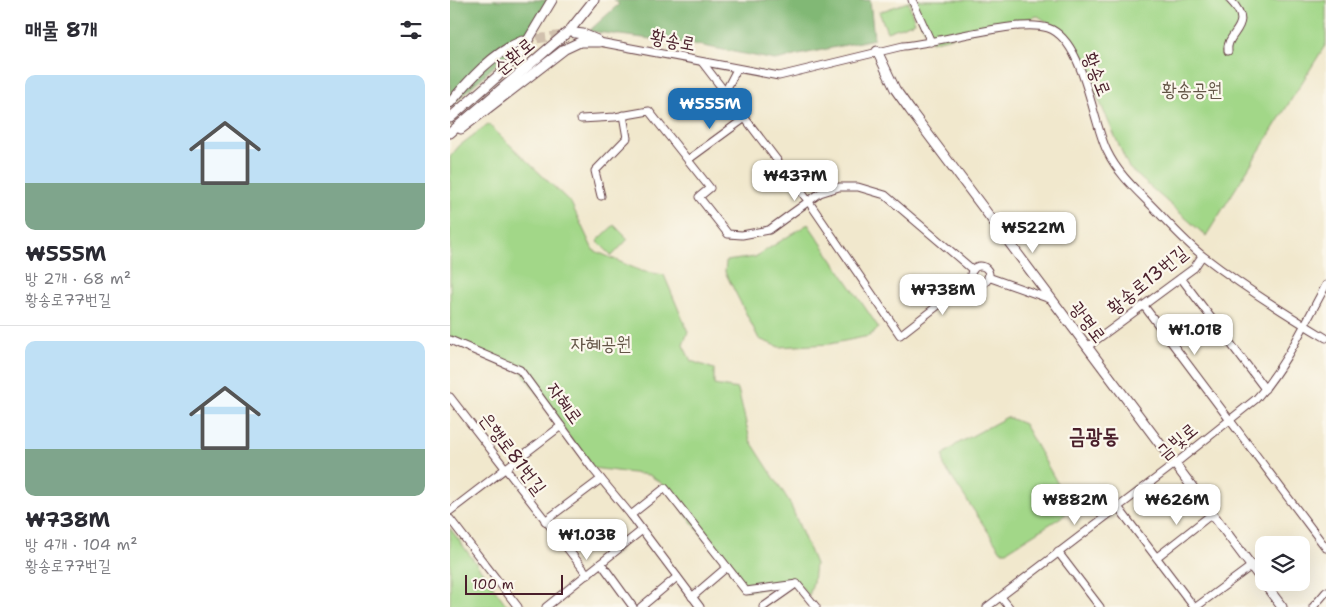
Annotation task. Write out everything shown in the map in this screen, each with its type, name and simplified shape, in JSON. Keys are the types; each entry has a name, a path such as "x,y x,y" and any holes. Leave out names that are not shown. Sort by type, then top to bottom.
{"main road":[{"name":"순환로","path":"450,118 498,76 521,52 552,0"},
{"name":"순환로","path":"450,132 564,36 594,0"},
{"path":"575,33 583,34 599,42"},
{"path":"450,103 484,67 512,45 522,41"},
{"path":"450,137 565,49 580,42 599,42"},
{"name":"광명로","path":"876,51 895,89 1015,248 1050,299 1176,464 1250,567 1282,607"}],"street":[{"path":"912,0 931,42"},
{"path":"1228,52 1230,41 1238,30 1241,20 1237,7 1230,0"},
{"name":"황송로","path":"599,42 779,76 829,66 876,51 1015,27 1040,26 1050,28 1078,61 1106,150 1120,173 1202,256 1326,338"},
{"path":"702,62 809,202 900,335 972,279 974,270"},
{"path":"725,92 737,69"},
{"path":"581,120 623,116 649,111 710,188 699,197 728,234 742,235 769,230 820,193 839,187 858,187 885,195 974,270"},
{"path":"601,196 595,171 627,138 623,116"},
{"path":"688,159 745,118"},
{"name":"황송로13번길","path":"1087,347 1182,278 1194,268 1202,256"},
{"path":"972,279 977,284 982,284 988,277 988,271 983,267 974,270"},
{"path":"988,277 1050,299"},
{"path":"1182,278 1264,390"},
{"name":"금빛로","path":"987,607 1176,464 1246,408 1264,390 1326,285"},
{"path":"1144,306 1326,548"},
{"name":"자혜로","path":"452,344 520,370 700,607"},
{"name":"은행로81번길","path":"450,397 544,521 588,575"},
{"path":"450,512 561,426"},
{"path":"544,521 601,478"},
{"path":"631,515 665,488 746,590 797,584"},
{"path":"1118,507 1195,607 1250,567"},
{"path":"1157,557 1212,514"},
{"path":"450,519 518,607"},
{"path":"546,607 641,531"},
{"path":"1058,552 1100,607"},
{"path":"601,563 633,607"},
{"path":"692,597 727,567"},
{"path":"641,607 677,577"},
{"path":"763,607 797,584"},
{"path":"797,584 816,607"},
{"path":"1313,607 1326,592"},
{"path":"1001,597 1009,607"}],"green space":[{"path":"450,0 555,0 513,49 450,107"},
{"path":"614,0 870,0 874,39 775,60 698,45 589,31 619,4"},
{"name":"황송공원","path":"909,0 1326,0 1326,44 1206,236 1129,168 1079,55 1061,31 1038,16 931,42"},
{"path":"908,2 915,22 887,32 879,12"},
{"name":"자혜공원","path":"488,124 571,203 593,250 641,271 664,275 688,332 683,345 691,361 714,369 714,385 738,389 750,440 789,501 815,564 809,596 798,583 746,591 661,483 649,475 592,468 520,370 450,340 450,157 459,146"},
{"path":"808,224 879,328 869,336 830,344 779,347 759,339 725,272 726,261 755,257"},
{"path":"614,225 628,239 612,256 597,241"},
{"path":"1007,417 1024,424 1068,502 1066,514 1007,551 1001,551 944,466 943,455 957,444"},
{"path":"450,528 508,607 450,607"}],"tunnel":[{"path":"524,41 568,34"}],"district":[{"name":"금광동","path":"1094,436"}]}
